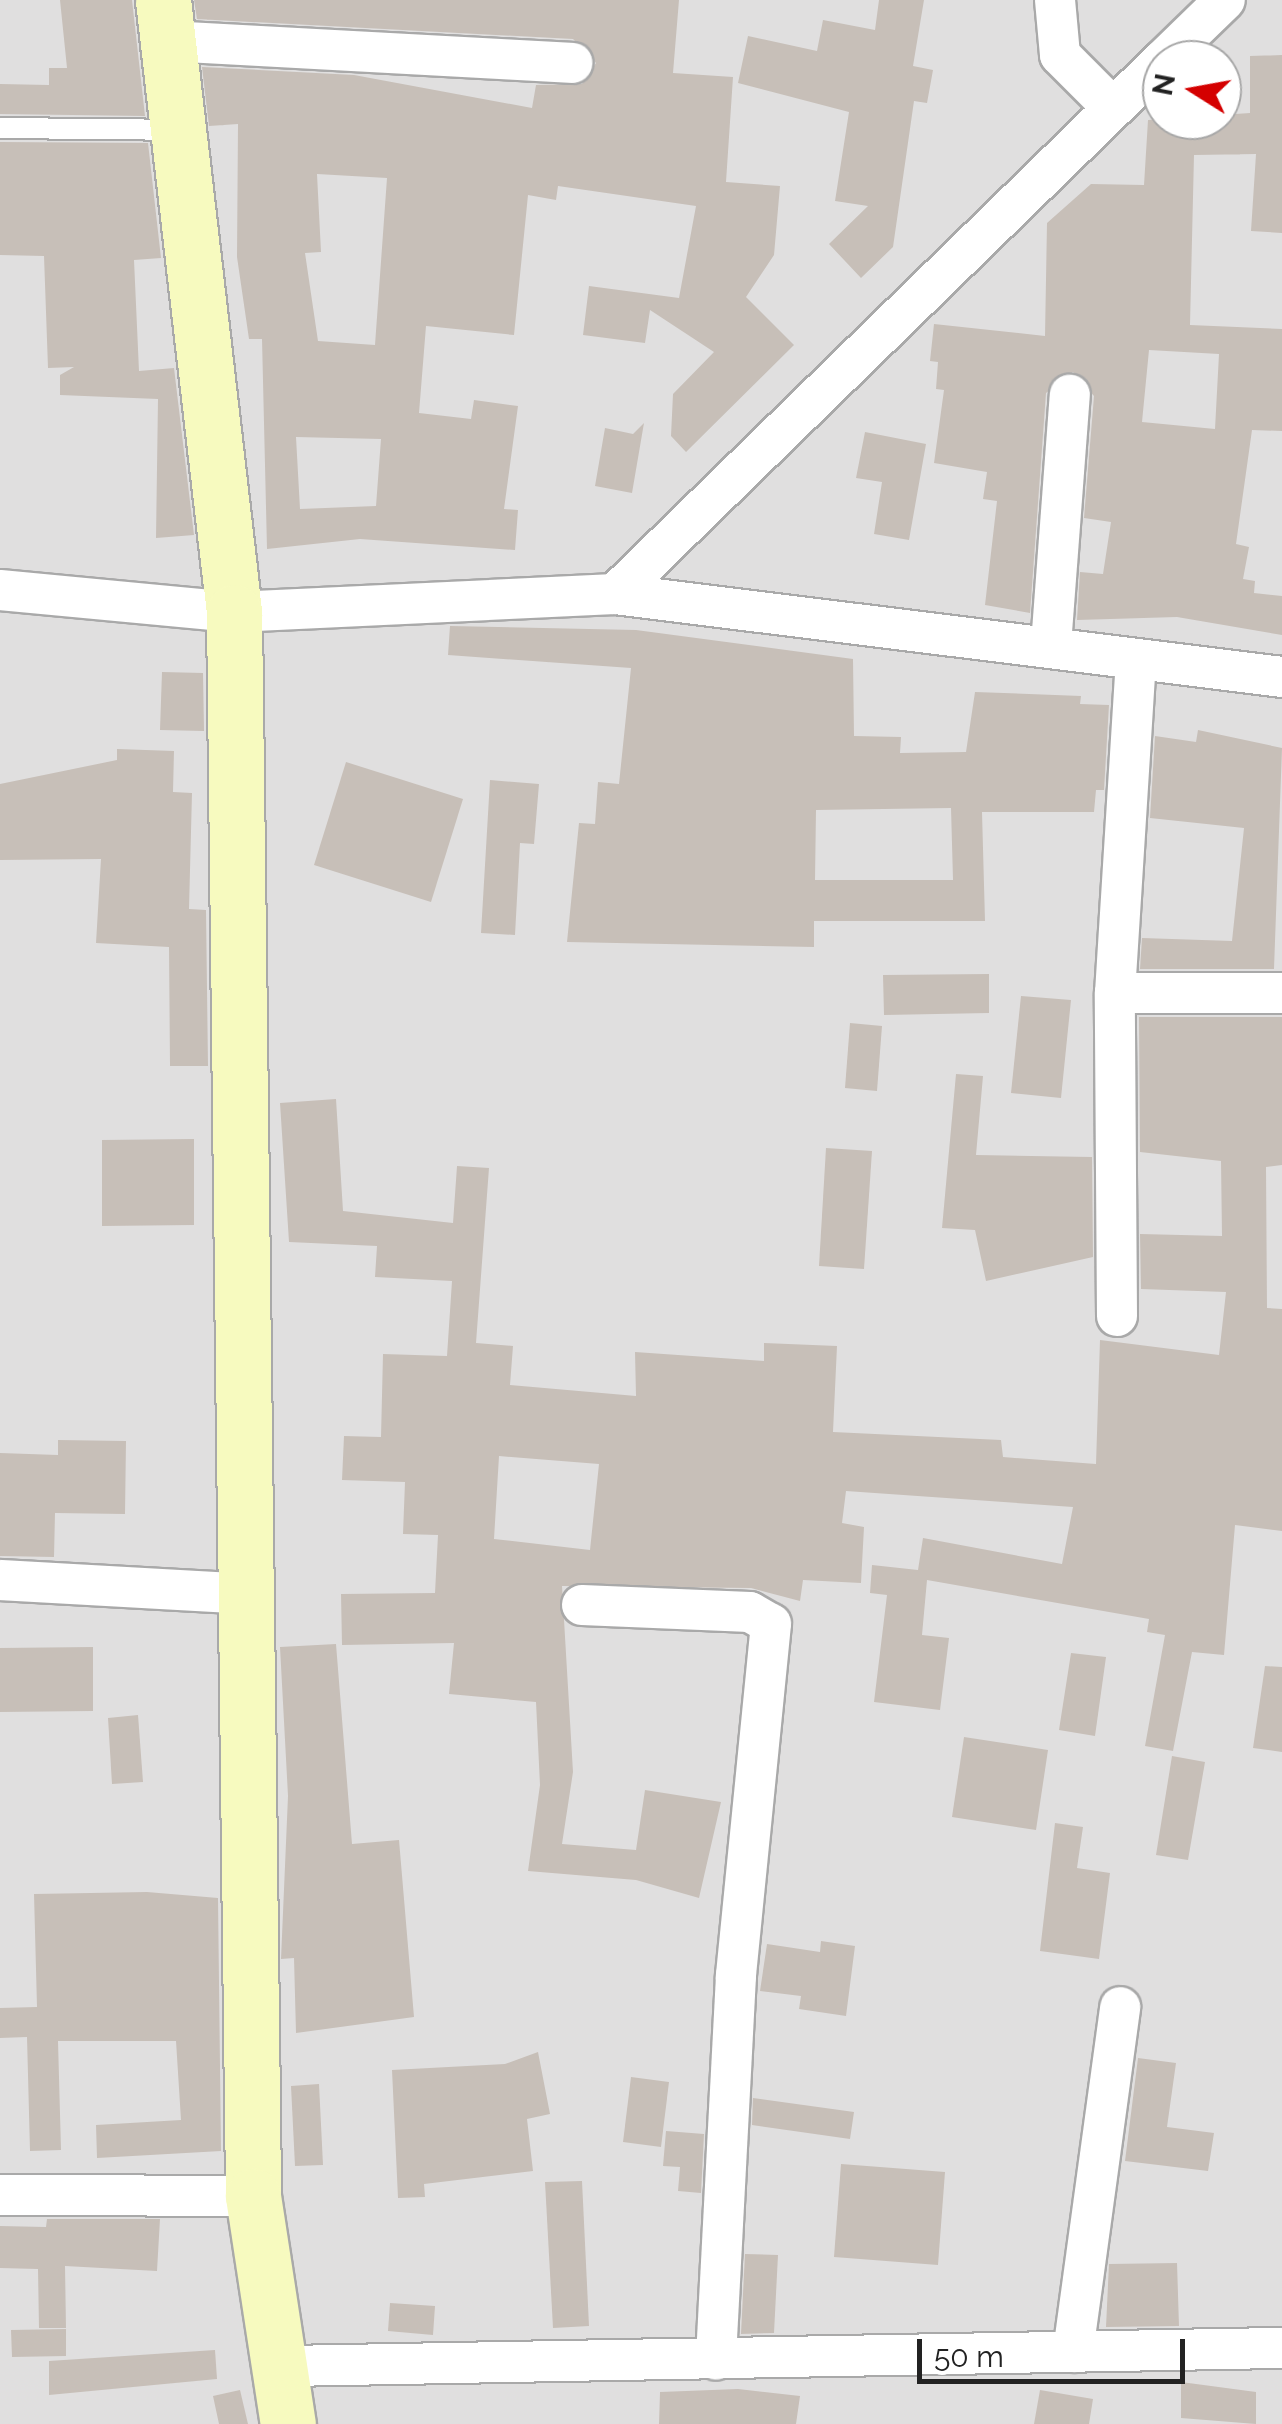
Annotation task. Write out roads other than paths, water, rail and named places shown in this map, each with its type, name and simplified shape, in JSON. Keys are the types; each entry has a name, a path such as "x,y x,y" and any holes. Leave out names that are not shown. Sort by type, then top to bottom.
{"street":[{"path":"1055,0 1060,55 1113,108"},
{"path":"1183,40 1225,0"},
{"path":"288,2424 286,2366 253,2196 253,1594 234,612 166,20 572,63"},
{"path":"615,594 1142,80"},
{"path":"1051,645 1070,395"},
{"path":"0,590 234,612 615,594 1051,645 1136,660 1282,677"},
{"path":"1117,1316 1115,993 1136,660"},
{"path":"1115,993 1282,993"},
{"path":"0,1580 253,1594"},
{"path":"582,1606 750,1612 770,1624 736,1976 716,2359"},
{"path":"1073,2352 1120,2006"},
{"path":"0,2195 253,2196"},
{"path":"286,2366 1282,2348"}],"lane":[{"path":"0,128 180,130"}]}
